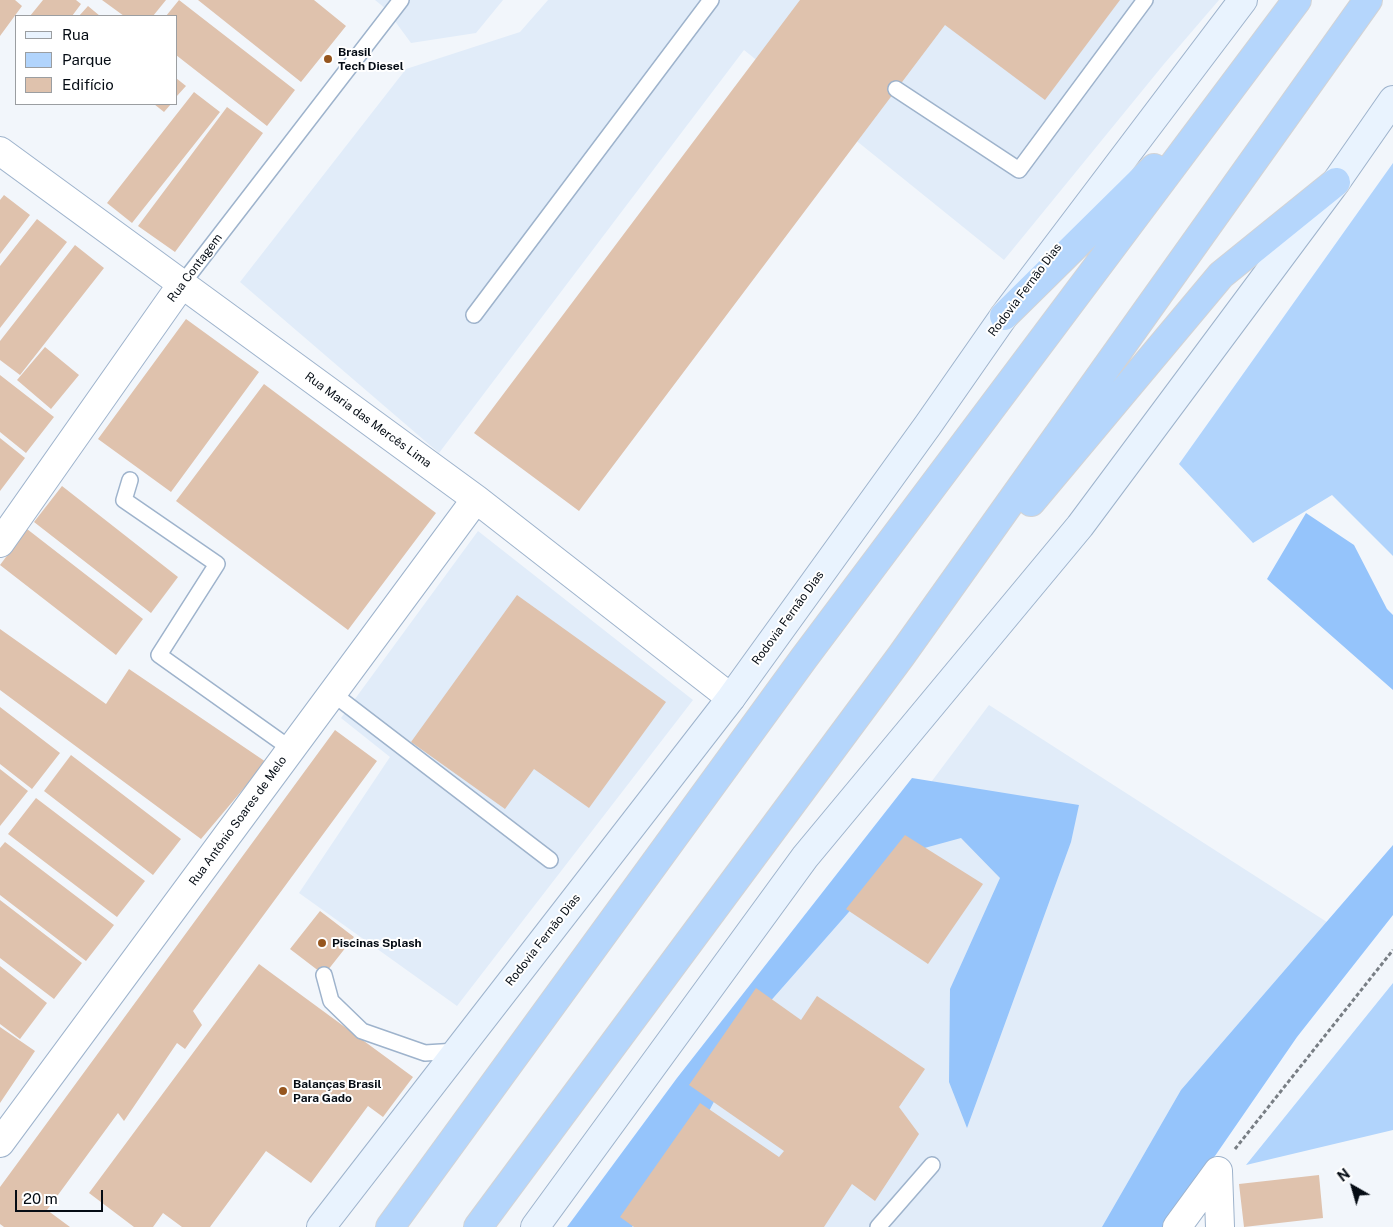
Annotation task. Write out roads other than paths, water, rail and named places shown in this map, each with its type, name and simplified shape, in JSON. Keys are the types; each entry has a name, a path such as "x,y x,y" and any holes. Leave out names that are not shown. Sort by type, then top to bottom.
{"highway":[{"path":"390,1227 804,658 1297,0"},
{"path":"478,1227 894,667 1368,0"},
{"path":"1004,316 1220,103"},
{"path":"894,667 1221,275 1336,182"}],"main road":[{"name":"Rodovia Fernão Dias","path":"320,1227 731,698 928,425 1004,316 1243,0"},
{"path":"535,1227 805,857 1080,526 1336,182 1393,100"}],"street":[{"name":"Rua Maria das Mercês Lima","path":"0,151 476,499 731,698"},
{"name":"Rua Contagem","path":"0,543 182,284"},
{"name":"Rua Antônio Soares de Melo","path":"0,1143 476,499"},
{"path":"1177,1227 1218,1171 1220,1227"}],"lane":[{"name":"Rua Contagem","path":"182,284 401,0"},
{"path":"474,315 711,0"},
{"path":"896,89 1019,170 1145,0"},
{"path":"130,480 124,500 217,564 160,655 290,749"},
{"path":"332,693 550,860"},
{"path":"324,975 331,1001 362,1031 425,1053 457,1051"},
{"path":"878,1227 932,1165"}],"place":[{"name":"Brasil Tech Diesel","path":"328,59"},
{"name":"Piscinas Splash","path":"322,943"},
{"name":"Balanças Brasil Para Gado","path":"283,1091"}]}
